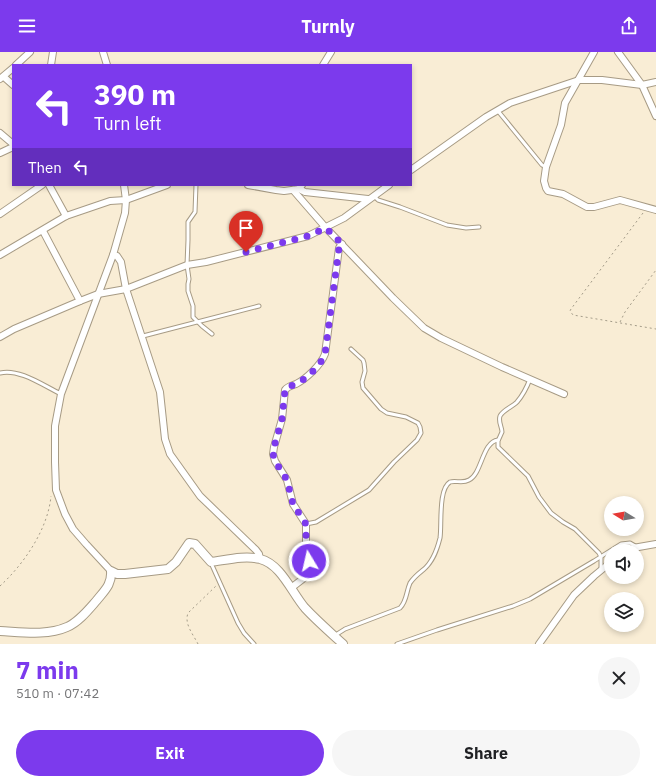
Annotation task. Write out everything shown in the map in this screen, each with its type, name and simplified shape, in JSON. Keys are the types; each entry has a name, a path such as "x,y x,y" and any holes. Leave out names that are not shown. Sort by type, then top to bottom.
{"street":[{"path":"17,64 30,52"},
{"path":"51,64 53,52"},
{"path":"103,52 107,64"},
{"path":"324,64 331,52"},
{"path":"594,52 565,103 561,125 546,167 544,181 546,188 548,191 563,194 587,206 594,207 617,200 656,210"},
{"path":"618,52 642,85 656,116"},
{"path":"12,69 2,78 12,84"},
{"path":"412,169 497,110 510,103 579,80 602,80 642,85 656,82"},
{"path":"0,133 12,144"},
{"path":"0,153 12,146"},
{"path":"0,214 41,186"},
{"path":"50,186 66,216"},
{"path":"124,186 126,200 125,213 113,255 61,394 55,426 56,490 65,514 73,530 111,571 117,574 168,569 176,562 189,543 195,544 211,562 244,558 260,559 273,567 306,609 343,644"},
{"path":"0,255 43,231 66,216 110,201 126,200 164,186"},
{"path":"254,186 276,190 298,188 305,192 368,199"},
{"path":"0,337 14,329 98,294 126,288 187,265 206,262 308,236 344,218 388,186"},
{"path":"298,188 326,228 424,328 441,338 564,394"},
{"path":"43,231 80,301"},
{"path":"291,588 304,578 309,568 306,544 306,524 293,504 289,485 275,461 273,450 282,419 285,390 288,387 298,383 318,366 325,354 339,248 342,244"},
{"path":"113,255 119,258 121,262 126,288 143,336 160,392 165,439 170,454 200,496 256,550 260,559"},
{"path":"644,546 656,544"},
{"path":"540,644 574,595 604,568"},
{"path":"0,631 41,632 55,631 68,627 84,614 106,589 112,579 111,571"}],"lane":[{"path":"497,110 542,165 546,167"},
{"path":"196,186 195,212 188,222 188,291 193,306 194,317 212,334"},
{"path":"374,196 378,200 447,225 466,228 479,227"},
{"path":"143,336 259,306"},
{"path":"306,524 316,522 340,506 360,497 369,490 420,436 420,427 418,423 406,417 391,415 384,412 365,390 362,382 365,371 363,360 351,349"},
{"path":"0,373 10,372 20,374 61,394"},
{"path":"530,379 520,398 500,416 502,432 498,440 498,447 525,471 539,497 551,513 575,529 596,550 601,557 601,570"},
{"path":"334,636 345,629 402,606 406,601 411,582 430,562 437,548 445,486 450,482 464,482 472,478 488,448 494,441 498,440"},
{"path":"397,644 521,603 604,555"},
{"path":"211,562 238,623 244,633 254,644"}],"path":[{"path":"647,207 570,310 573,314 656,328"},
{"path":"620,323 625,312 656,270"},
{"path":"0,586 18,568 29,552 48,514 51,495 56,490"},
{"path":"198,644 187,623 186,619 188,613 219,583"}],"route":[{"path":"246,252 308,236 326,228 342,244 339,248 324,358 318,366 298,383 286,388 284,393 282,419 273,450 275,461 289,485 293,504 306,524 306,551 309,561"}]}
